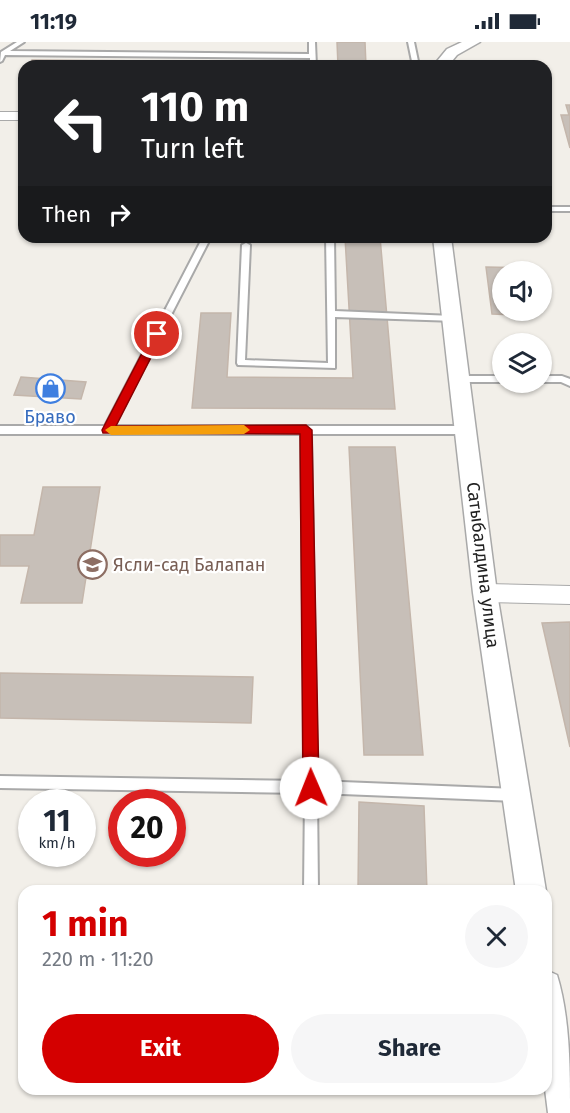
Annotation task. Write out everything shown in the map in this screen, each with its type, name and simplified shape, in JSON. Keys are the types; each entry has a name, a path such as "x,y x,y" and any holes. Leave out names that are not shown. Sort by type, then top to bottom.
{"street":[{"path":"445,60 452,52 473,42"},
{"path":"0,116 18,116"},
{"name":"Сатыбалдина улица","path":"443,243 485,593 530,885"},
{"path":"485,593 570,595"},
{"path":"552,1024 566,1113"}],"lane":[{"path":"2,57 21,42"},
{"path":"312,42 312,60"},
{"path":"411,42 415,60"},
{"path":"2,57 312,56"},
{"path":"552,209 570,209"},
{"path":"108,430 204,243"},
{"path":"246,245 241,363 332,366 330,243"},
{"path":"332,314 453,319"},
{"path":"460,379 492,379"},
{"path":"552,379 562,379 570,383"},
{"path":"0,430 466,430"},
{"path":"306,430 311,885"},
{"path":"0,782 311,788 517,795"}],"building":[{"path":"337,42 365,42 366,60 338,60"},
{"path":"566,105 570,105 570,148 561,115 569,115"},
{"path":"345,243 381,243 395,409 192,408 201,313 231,313 227,377 353,378"},
{"path":"486,267 492,267 492,314"},
{"path":"21,377 86,382 81,399 14,395"},
{"path":"349,447 395,447 423,755 364,755"},
{"path":"43,487 100,487 82,603 21,603 29,566 0,566 0,535 34,535"},
{"path":"570,622 570,747 542,623"},
{"path":"0,673 253,677 251,723 0,718"},
{"path":"359,802 424,806 427,885 358,885"}],"slow traffic":[{"path":"111,430 244,430"}],"place":[{"name":"Браво","path":"50,388"},
{"name":"Ясли-сад Балапан","path":"92,565"}],"route":[{"path":"157,334 108,430 306,430 311,788"}]}
